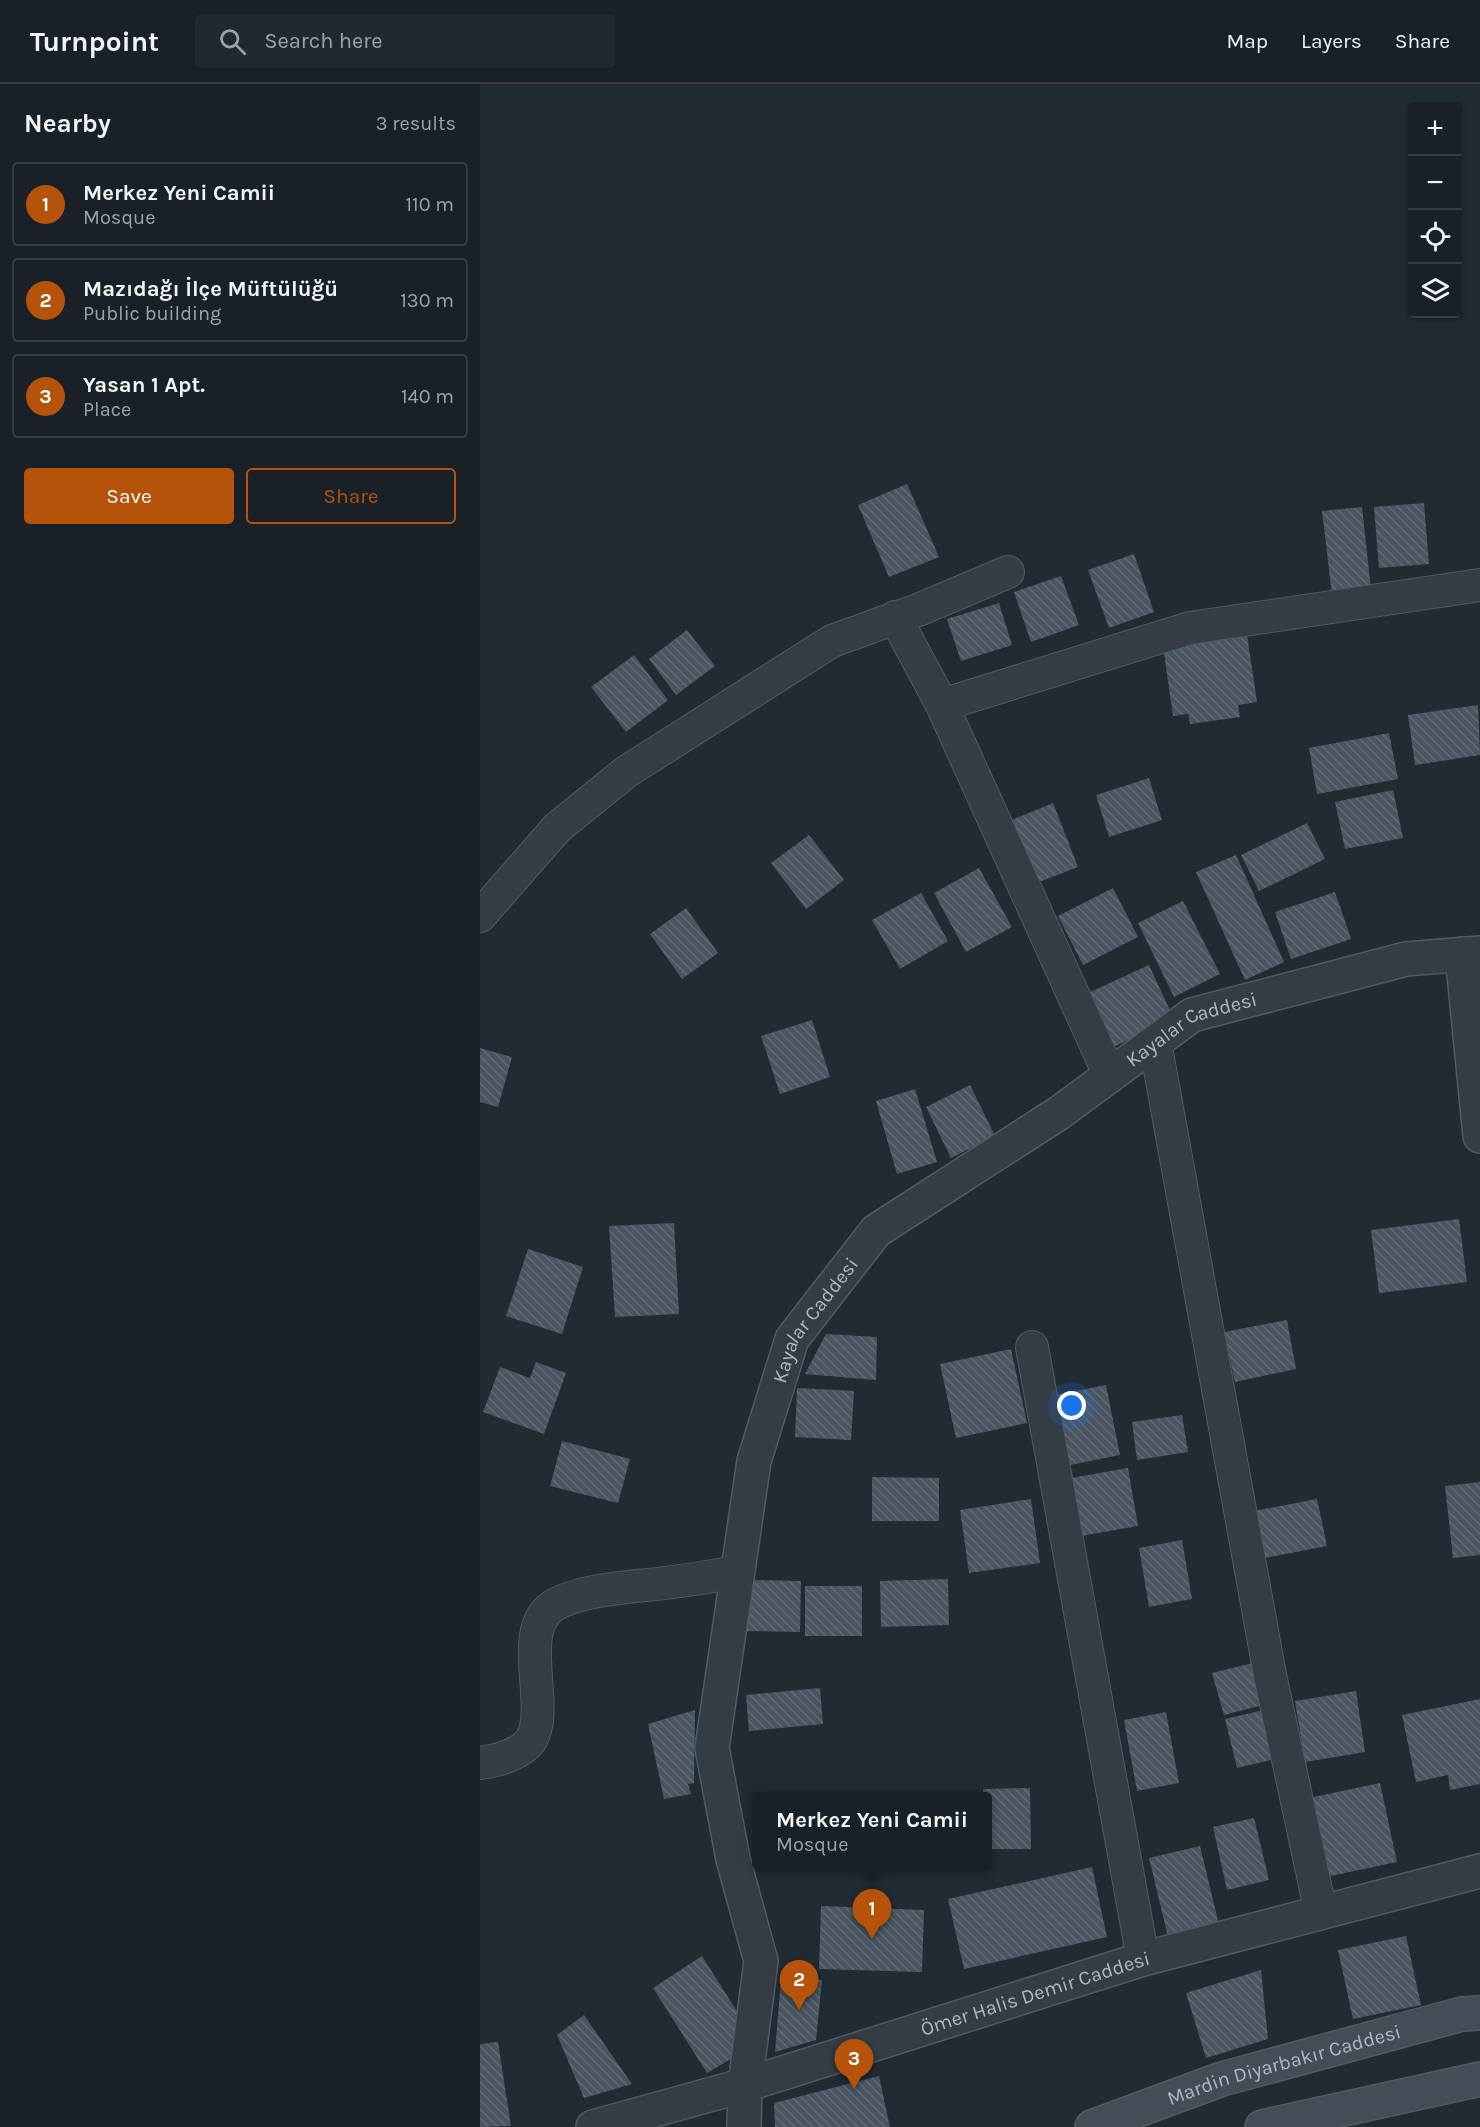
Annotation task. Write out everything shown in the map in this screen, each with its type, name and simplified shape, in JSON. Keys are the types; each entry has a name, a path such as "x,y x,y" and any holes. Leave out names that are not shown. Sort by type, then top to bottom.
{"main road":[{"name":"Mardin Diyarbakır Caddesi","path":"1092,2127 1222,2079 1462,2014 1480,2013"},
{"path":"1262,2127 1480,2079"}],"street":[{"path":"480,916 558,828 626,772 832,641 1008,572"},
{"path":"942,705 1190,628 1480,585"},
{"path":"895,617 942,705 1110,1076"},
{"path":"1471,953 1480,1136"},
{"name":"Kayalar Caddesi","path":"744,2127 745,2085 761,1961 733,1859 712,1748 754,1461 792,1339 876,1231 1110,1076 1192,1015 1406,959 1471,953"},
{"path":"1155,1042 1270,1676 1321,1913"},
{"path":"1032,1347 1143,1959"},
{"path":"480,1764 505,1760 532,1739 537,1715 535,1663 538,1624 552,1606 600,1590 738,1572"},
{"name":"Ömer Halis Demir Caddesi","path":"593,2127 745,2085 1143,1959 1480,1871"}],"building":[{"path":"907,484 939,557 889,577 858,505"},
{"path":"1424,503 1429,564 1379,568 1374,507"},
{"path":"1362,507 1371,590 1332,595 1322,511"},
{"path":"1134,554 1154,612 1109,628 1088,570"},
{"path":"1061,576 1079,625 1031,642 1014,592"},
{"path":"999,603 1012,645 961,661 947,619"},
{"path":"687,630 715,666 676,695 649,659"},
{"path":"1247,634 1257,702 1238,705 1240,717 1190,724 1188,714 1173,716 1163,646"},
{"path":"634,655 668,700 626,732 591,687"},
{"path":"1478,705 1480,755 1415,765 1408,715"},
{"path":"1389,733 1398,779 1317,794 1309,748"},
{"path":"1149,778 1162,820 1109,837 1096,795"},
{"path":"1393,790 1403,838 1345,849 1335,802"},
{"path":"1053,803 1078,867 1034,884 1009,821"},
{"path":"1307,823 1325,859 1259,891 1241,855"},
{"path":"809,835 844,880 806,909 771,863"},
{"path":"1236,855 1284,962 1245,980 1196,872"},
{"path":"979,868 1012,927 966,952 934,893"},
{"path":"1113,888 1138,937 1083,965 1058,916"},
{"path":"1335,892 1351,939 1291,959 1275,912"},
{"path":"921,893 948,941 900,969 872,920"},
{"path":"1183,901 1220,974 1174,997 1138,923"},
{"path":"686,908 718,953 682,979 650,934"},
{"path":"1149,965 1174,1019 1111,1048 1086,994"},
{"path":"812,1020 830,1077 780,1094 761,1036"},
{"path":"480,1048 512,1057 498,1107 480,1102"},
{"path":"970,1085 995,1136 951,1158 926,1107"},
{"path":"915,1089 937,1162 897,1174 876,1101"},
{"path":"1459,1219 1467,1282 1379,1293 1371,1230"},
{"path":"674,1223 679,1314 615,1317 609,1226"},
{"path":"528,1249 583,1267 562,1334 506,1316"},
{"path":"1287,1320 1296,1369 1235,1382 1224,1332"},
{"path":"826,1334 877,1337 876,1380 805,1374"},
{"path":"1011,1349 1027,1423 956,1438 940,1364"},
{"path":"536,1362 566,1373 544,1434 483,1412 500,1367 530,1378"},
{"path":"1106,1385 1120,1455 1070,1465 1056,1395"},
{"path":"797,1388 854,1391 851,1440 795,1437"},
{"path":"1182,1415 1188,1452 1137,1460 1132,1422"},
{"path":"562,1441 630,1459 618,1503 550,1486"},
{"path":"1128,1468 1138,1526 1081,1536 1071,1478"},
{"path":"872,1477 939,1478 939,1521 872,1521"},
{"path":"1480,1482 1480,1555 1453,1558 1445,1486"},
{"path":"1031,1499 1040,1563 969,1573 960,1510"},
{"path":"1317,1499 1327,1546 1259,1559 1249,1512"},
{"path":"1182,1540 1192,1599 1149,1607 1139,1548"},
{"path":"948,1579 949,1625 881,1627 880,1581"},
{"path":"746,1580 801,1581 800,1632 745,1631"},
{"path":"805,1586 862,1586 862,1636 805,1636"},
{"path":"1253,1663 1263,1705 1224,1715 1212,1673"},
{"path":"820,1688 823,1724 749,1731 746,1695"},
{"path":"1356,1691 1365,1752 1305,1762 1295,1701"},
{"path":"1480,1699 1480,1784 1450,1790 1448,1775 1416,1782 1402,1715"},
{"path":"1268,1709 1279,1758 1237,1768 1225,1719"},
{"path":"695,1710 694,1783 688,1784 691,1794 664,1799 648,1724"},
{"path":"1166,1712 1179,1783 1137,1791 1124,1720"},
{"path":"1380,1783 1397,1862 1326,1877 1309,1798"},
{"path":"1030,1788 1031,1849 992,1849 992,1792 983,1792 983,1789"},
{"path":"1254,1818 1269,1880 1227,1890 1213,1827"},
{"path":"1200,1846 1220,1929 1169,1941 1149,1858"},
{"path":"1092,1867 1107,1937 964,1969 948,1899"},
{"path":"821,1906 924,1910 922,1972 819,1969"},
{"path":"1406,1936 1421,2005 1353,2019 1338,1950"},
{"path":"702,1956 745,2024 736,2056 707,2073 653,1988"},
{"path":"1261,1970 1268,2039 1206,2058 1186,1993"},
{"path":"781,1979 822,1980 816,2040 775,2052"},
{"path":"584,2015 632,2084 584,2098 557,2035"},
{"path":"498,2042 511,2126 480,2127 480,2044"},
{"path":"879,2076 890,2127 775,2127 774,2103"}],"place":[{"name":"Merkez Yeni Camii","path":"872,1939"},
{"name":"Mazıdağı İlçe Müftülüğü","path":"799,2010"},
{"name":"Yasan 1 Apt.","path":"854,2089"}]}
